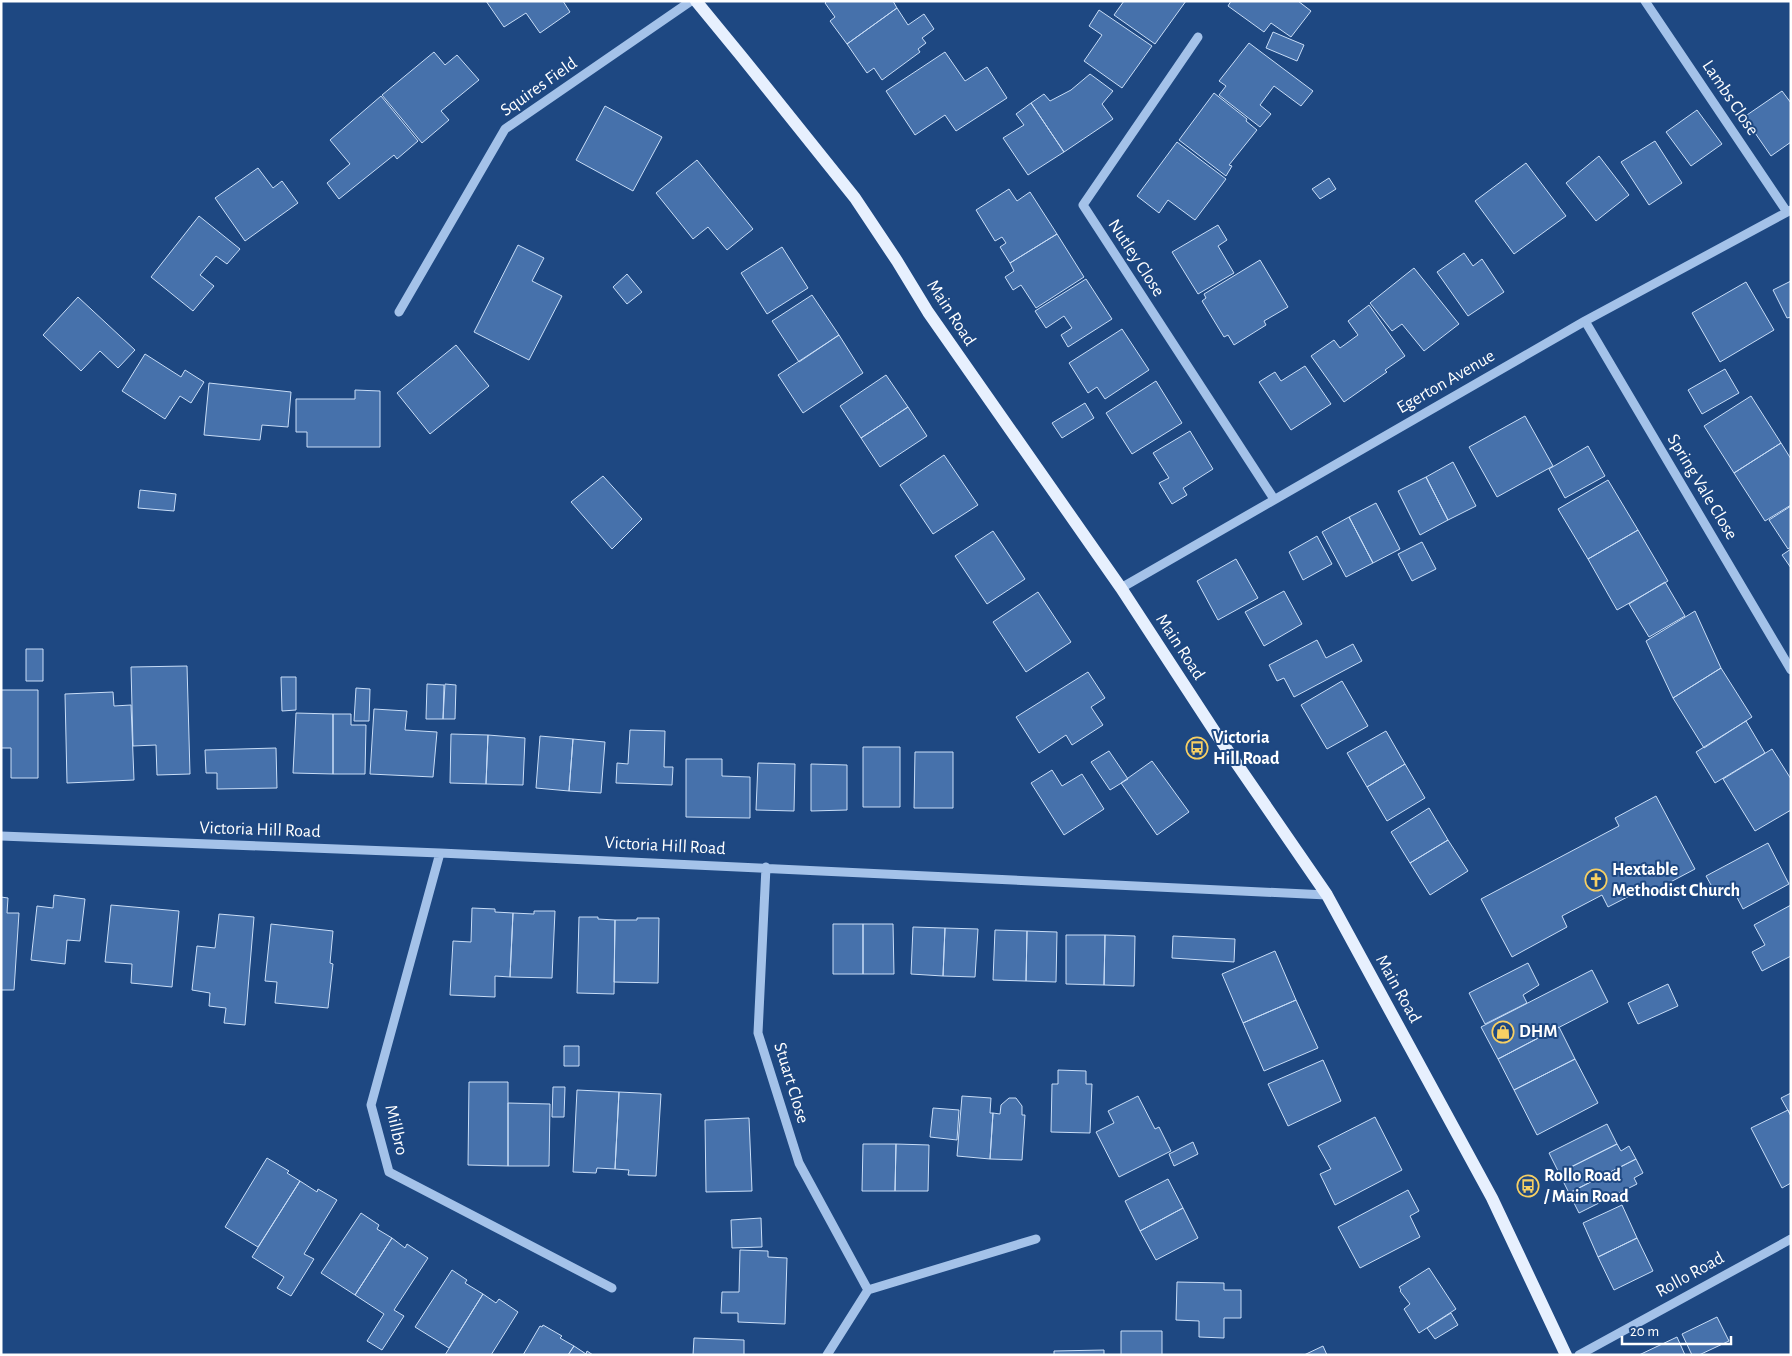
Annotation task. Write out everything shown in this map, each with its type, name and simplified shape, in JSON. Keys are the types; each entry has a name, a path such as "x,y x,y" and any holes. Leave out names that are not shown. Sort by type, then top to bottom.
{"main road":[{"name":"Main Road","path":"696,1 855,198 897,260 928,312 1121,588 1215,732 1327,895 1492,1198 1566,1355"}],"street":[{"name":"Squires Field","path":"399,312 506,129 691,1"},
{"name":"Lambs Close","path":"1645,1 1789,211"},
{"name":"Nutley Close","path":"1198,37 1083,205 1274,500"},
{"name":"Egerton Avenue","path":"1121,588 1585,322 1789,211"},
{"name":"Spring Vale Close","path":"1585,322 1791,670"},
{"name":"Victoria Hill Road","path":"1,836 766,867 1327,895"},
{"name":"Millbro","path":"440,853 371,1105 389,1172 612,1288"},
{"name":"Stuart Close","path":"766,867 758,1033 799,1163 868,1290"},
{"name":"Rollo Road","path":"1579,1355 1791,1238"},
{"path":"827,1355 868,1290 1036,1239"}],"building":[{"path":"486,1 563,1 570,12 540,33 526,13 504,27"},
{"path":"827,1 893,1 897,8 847,44 830,21 835,17 825,3"},
{"path":"1124,1 1186,1 1155,44 1114,15"},
{"path":"1231,1 1298,1 1311,11 1291,37 1271,23 1264,32 1228,6"},
{"path":"897,8 908,25 924,14 934,29 922,38 926,43 918,49 920,52 882,80 874,68 867,73 847,44"},
{"path":"1099,10 1152,46 1122,88 1084,61 1102,35 1089,26"},
{"path":"1273,32 1304,45 1297,61 1266,48"},
{"path":"1249,43 1313,91 1301,106 1274,86 1260,105 1271,114 1260,127 1219,95 1226,86 1219,81"},
{"path":"434,52 445,65 457,55 479,80 441,111 449,120 422,143 382,95"},
{"path":"945,52 965,81 987,67 1007,98 956,131 945,115 915,135 886,91"},
{"path":"1090,74 1113,91 1102,104 1113,119 1064,152 1031,103 1044,94 1050,101 1071,90"},
{"path":"1782,91 1791,103 1791,142 1771,156 1744,117"},
{"path":"1214,93 1247,119 1246,121 1257,130 1229,165 1232,166 1226,176 1179,140"},
{"path":"381,96 418,141 397,159 394,155 339,199 327,183 350,164 330,140"},
{"path":"1031,103 1064,152 1028,175 1003,138 1024,125 1016,114"},
{"path":"605,106 662,137 633,191 576,160"},
{"path":"1697,110 1722,144 1691,166 1666,132"},
{"path":"1655,141 1682,183 1649,205 1621,162"},
{"path":"1177,142 1226,179 1195,220 1168,200 1159,213 1137,196"},
{"path":"1599,156 1629,195 1596,221 1566,183"},
{"path":"697,160 753,229 727,250 708,227 693,239 656,193"},
{"path":"1526,163 1566,216 1514,254 1475,201"},
{"path":"258,168 273,188 282,181 298,203 245,241 215,198"},
{"path":"1329,178 1336,189 1320,199 1312,189"},
{"path":"1009,189 1017,201 1030,192 1057,234 1010,263 1000,247 1006,243 1002,237 995,241 976,210"},
{"path":"199,216 240,249 227,264 216,256 200,275 214,286 193,311 151,277"},
{"path":"1218,225 1227,240 1218,246 1234,273 1198,294 1172,252"},
{"path":"1057,234 1084,277 1036,308 1021,285 1013,290 1005,277 1014,271 1010,263"},
{"path":"518,245 544,258 532,281 562,296 529,360 474,332"},
{"path":"782,247 808,288 767,314 741,273"},
{"path":"1464,253 1473,266 1482,259 1504,292 1468,316 1437,272"},
{"path":"1260,260 1288,307 1264,321 1266,325 1234,345 1228,335 1224,337 1202,301 1206,298 1204,294"},
{"path":"1414,268 1459,324 1424,351 1402,324 1392,331 1370,303"},
{"path":"627,274 642,292 627,304 613,287"},
{"path":"1086,279 1112,319 1068,347 1061,335 1072,328 1064,316 1046,328 1035,311"},
{"path":"1791,281 1791,317 1787,318 1773,290"},
{"path":"1746,282 1774,330 1720,362 1692,313"},
{"path":"812,295 839,335 799,362 772,321"},
{"path":"78,297 135,350 118,368 100,351 81,371 43,335"},
{"path":"1369,305 1405,356 1385,370 1387,372 1344,402 1311,356 1334,340 1340,348 1358,335 1348,321"},
{"path":"1122,329 1149,370 1105,399 1097,387 1088,393 1069,363"},
{"path":"839,335 863,373 803,413 778,375"},
{"path":"456,345 489,386 430,434 397,393"},
{"path":"145,354 181,377 185,370 204,382 191,403 180,396 165,419 122,391"},
{"path":"1305,366 1331,404 1291,430 1259,382 1275,372 1281,381"},
{"path":"1725,369 1739,393 1702,414 1688,390"},
{"path":"886,375 908,407 861,438 840,406"},
{"path":"1156,381 1182,423 1132,454 1106,413"},
{"path":"209,383 291,392 288,427 262,425 260,440 204,435"},
{"path":"355,390 380,391 380,447 307,447 307,432 296,432 296,399 355,399"},
{"path":"1751,396 1781,443 1734,473 1704,426"},
{"path":"1085,403 1094,418 1062,438 1052,423"},
{"path":"908,407 927,436 880,467 861,438"},
{"path":"1525,416 1553,466 1497,497 1469,447"},
{"path":"1190,431 1213,469 1183,488 1187,495 1172,504 1159,483 1169,478 1153,453"},
{"path":"1781,443 1791,459 1791,505 1765,521 1734,473"},
{"path":"1588,446 1605,476 1565,498 1549,469"},
{"path":"944,455 978,505 933,534 900,485"},
{"path":"1453,462 1476,506 1448,520 1426,477"},
{"path":"603,476 642,519 612,549 571,502"},
{"path":"1426,477 1448,520 1420,535 1398,491"},
{"path":"1608,480 1638,530 1588,559 1558,509"},
{"path":"140,490 176,494 174,511 138,508"},
{"path":"1376,503 1400,549 1373,563 1349,517"},
{"path":"1791,506 1791,547 1788,549 1769,520"},
{"path":"1349,517 1373,563 1346,577 1322,532"},
{"path":"1638,530 1668,581 1617,610 1588,559"},
{"path":"993,531 1025,579 987,604 955,556"},
{"path":"1317,536 1332,564 1303,580 1289,552"},
{"path":"1422,542 1436,569 1412,581 1398,554"},
{"path":"1791,549 1791,568 1782,555"},
{"path":"1236,559 1258,598 1218,620 1197,581"},
{"path":"1665,582 1685,616 1649,637 1629,604"},
{"path":"1284,591 1302,624 1264,646 1245,612"},
{"path":"1038,592 1071,642 1026,672 993,622"},
{"path":"1695,611 1721,668 1673,698 1646,641"},
{"path":"1317,640 1326,658 1353,644 1362,661 1294,697 1284,678 1277,681 1269,665"},
{"path":"26,649 43,649 43,681 26,681"},
{"path":"187,666 190,774 157,775 156,745 133,746 131,667"},
{"path":"1721,668 1752,717 1704,748 1673,698"},
{"path":"1088,672 1105,698 1091,707 1103,725 1072,745 1066,735 1039,753 1016,717"},
{"path":"281,677 296,677 296,710 282,711"},
{"path":"1342,681 1368,726 1327,749 1301,705"},
{"path":"427,684 444,685 443,719 426,719"},
{"path":"445,684 456,685 455,719 443,719"},
{"path":"356,688 370,689 369,721 354,721"},
{"path":"1,690 38,690 38,778 11,778 11,748 1,748"},
{"path":"113,692 114,706 131,705 134,780 67,783 65,694"},
{"path":"374,709 407,711 405,730 437,732 433,777 370,774"},
{"path":"296,713 333,714 333,774 293,773"},
{"path":"333,714 351,714 351,725 366,725 365,774 333,774"},
{"path":"1746,721 1765,753 1715,783 1696,752"},
{"path":"630,730 665,731 664,767 673,767 672,785 616,783 617,763 628,764"},
{"path":"1386,731 1405,764 1367,787 1347,753"},
{"path":"451,734 488,735 486,784 450,783"},
{"path":"488,735 525,738 523,785 486,784"},
{"path":"540,736 573,739 569,791 536,788"},
{"path":"573,739 605,742 601,793 569,791"},
{"path":"863,747 900,747 900,807 863,807"},
{"path":"276,748 277,788 217,789 217,773 206,773 205,750"},
{"path":"1772,749 1791,779 1791,810 1755,831 1723,779"},
{"path":"1109,751 1128,779 1110,790 1091,762"},
{"path":"915,752 953,752 953,808 914,808"},
{"path":"686,759 722,759 722,776 750,777 750,818 686,817"},
{"path":"1152,761 1189,812 1157,835 1121,783"},
{"path":"758,763 795,764 794,811 756,810"},
{"path":"811,764 847,765 847,810 811,811"},
{"path":"1405,764 1425,798 1387,821 1367,787"},
{"path":"1052,770 1062,786 1082,774 1104,809 1064,835 1031,783"},
{"name":"Hextable Methodist Church","path":"1656,796 1695,869 1644,896 1641,890 1608,907 1602,895 1562,916 1567,927 1512,957 1481,899 1619,826 1615,818"},
{"path":"1429,808 1448,840 1410,863 1391,832"},
{"path":"1448,840 1468,871 1430,895 1410,863"},
{"path":"1768,843 1789,884 1743,909 1731,886 1716,894 1706,876"},
{"path":"54,895 85,899 80,941 67,940 65,964 31,960 37,906 53,908"},
{"path":"1,897 8,898 7,913 19,913 14,990 1,990"},
{"path":"111,905 179,911 172,987 131,983 132,964 105,962"},
{"path":"1791,905 1791,956 1762,971 1752,952 1765,945 1754,925"},
{"path":"472,908 495,909 495,912 513,913 510,977 495,976 495,997 450,995 453,941 471,942"},
{"path":"534,911 555,911 552,978 510,977 513,913 534,914"},
{"path":"219,914 254,917 245,1025 224,1023 226,1008 209,1006 210,993 192,990 197,946 215,948"},
{"path":"579,917 598,917 598,919 615,920 614,994 577,993"},
{"path":"637,918 659,918 658,983 614,982 615,920 637,920"},
{"path":"271,924 333,931 330,963 333,964 328,1008 275,1003 277,982 265,981"},
{"path":"833,924 863,924 863,974 833,974"},
{"path":"863,924 893,924 894,974 863,974"},
{"path":"913,927 945,928 943,976 911,974"},
{"path":"945,928 978,929 975,977 943,976"},
{"path":"995,930 1027,931 1026,981 993,980"},
{"path":"1027,931 1057,932 1056,982 1026,981"},
{"path":"1066,935 1105,935 1104,985 1066,984"},
{"path":"1105,935 1135,936 1134,986 1104,985"},
{"path":"1173,936 1235,939 1234,962 1172,958"},
{"path":"1275,951 1296,1000 1243,1023 1222,974"},
{"path":"1528,963 1539,985 1523,995 1527,1003 1485,1024 1469,993"},
{"path":"1592,970 1608,1002 1498,1059 1481,1027"},
{"path":"1668,984 1678,1006 1638,1024 1628,1003"},
{"path":"1296,1000 1318,1048 1264,1071 1243,1023"},
{"path":"1559,1027 1575,1059 1514,1090 1498,1059"},
{"path":"564,1046 579,1046 579,1066 564,1066"},
{"path":"1575,1059 1598,1103 1537,1135 1514,1090"},
{"path":"1323,1060 1341,1101 1288,1126 1268,1084"},
{"path":"1058,1070 1086,1071 1086,1084 1092,1084 1090,1133 1051,1132 1052,1084 1058,1084"},
{"path":"469,1082 508,1082 508,1166 468,1165"},
{"path":"553,1087 565,1087 564,1117 552,1117"},
{"path":"577,1090 619,1092 615,1169 597,1168 596,1173 573,1172"},
{"path":"619,1092 661,1094 656,1176 628,1175 629,1170 615,1169"},
{"path":"1791,1093 1791,1116 1781,1098"},
{"path":"962,1096 991,1098 990,1113 993,1113 990,1159 957,1156"},
{"path":"1138,1096 1155,1129 1159,1127 1171,1151 1119,1177 1096,1132 1114,1123 1108,1111"},
{"path":"1009,1098 1016,1098 1022,1106 1022,1115 1025,1115 1022,1160 990,1159 993,1113 1000,1114 1001,1105"},
{"path":"508,1103 550,1104 549,1166 508,1166"},
{"path":"933,1108 959,1110 957,1140 930,1137"},
{"path":"1788,1110 1791,1116 1791,1183 1782,1188 1751,1128"},
{"path":"1375,1117 1402,1170 1335,1205 1320,1174 1331,1169 1318,1146"},
{"path":"749,1118 752,1191 706,1192 705,1120"},
{"path":"1607,1124 1617,1144 1559,1173 1549,1153"},
{"path":"1193,1142 1198,1154 1174,1166 1169,1154"},
{"path":"863,1144 896,1144 895,1191 862,1191"},
{"path":"896,1144 929,1145 928,1191 895,1191"},
{"path":"1617,1144 1621,1151 1629,1146 1636,1159 1569,1193 1559,1173"},
{"path":"267,1158 289,1171 287,1173 300,1181 258,1247 225,1227"},
{"path":"1636,1159 1643,1173 1634,1178 1637,1184 1579,1213 1569,1193"},
{"path":"1168,1179 1183,1208 1140,1231 1125,1201"},
{"path":"300,1181 317,1192 318,1189 337,1200 304,1254 314,1259 291,1296 277,1288 284,1277 252,1257"},
{"path":"1408,1190 1419,1211 1410,1216 1420,1237 1360,1268 1338,1227"},
{"path":"1622,1205 1637,1238 1598,1257 1583,1223"},
{"path":"1183,1208 1198,1238 1156,1260 1140,1231"},
{"path":"361,1213 379,1225 377,1229 392,1238 355,1295 321,1273"},
{"path":"761,1218 762,1247 732,1248 731,1220"},
{"path":"392,1238 405,1248 407,1244 428,1258 394,1310 404,1316 382,1350 367,1341 384,1314 355,1295"},
{"path":"1637,1238 1653,1271 1614,1290 1598,1257"},
{"path":"740,1250 768,1251 768,1257 787,1258 785,1324 738,1322 738,1313 721,1313 722,1292 739,1292"},
{"path":"1429,1268 1456,1309 1419,1333 1404,1309 1410,1304 1399,1287"},
{"path":"452,1270 467,1280 465,1283 483,1294 449,1348 415,1327"},
{"path":"1177,1282 1224,1283 1224,1290 1241,1290 1241,1318 1224,1318 1224,1338 1199,1337 1199,1321 1176,1320"},
{"path":"483,1294 496,1303 499,1299 518,1312 491,1355 445,1355"},
{"path":"1451,1313 1458,1325 1435,1339 1427,1328"},
{"path":"1717,1317 1729,1341 1699,1355 1692,1355 1682,1334"},
{"path":"543,1325 562,1336 560,1338 574,1346 568,1355 523,1355 540,1326 542,1327"},
{"path":"1121,1331 1162,1331 1162,1355 1121,1355"},
{"path":"1677,1337 1685,1355 1639,1355"},
{"path":"694,1338 744,1340 744,1355 693,1355"},
{"path":"574,1346 586,1354 587,1351 593,1355 568,1355"},
{"path":"1323,1346 1327,1355 1304,1355"},
{"path":"1104,1350 1104,1355 1054,1355 1054,1351"}],"place":[{"name":"Victoria Hill Road","path":"1197,748"},
{"name":"Hextable Methodist Church","path":"1596,880"},
{"name":"DHM","path":"1503,1032"},
{"name":"Rollo Road / Main Road","path":"1528,1186"}]}
